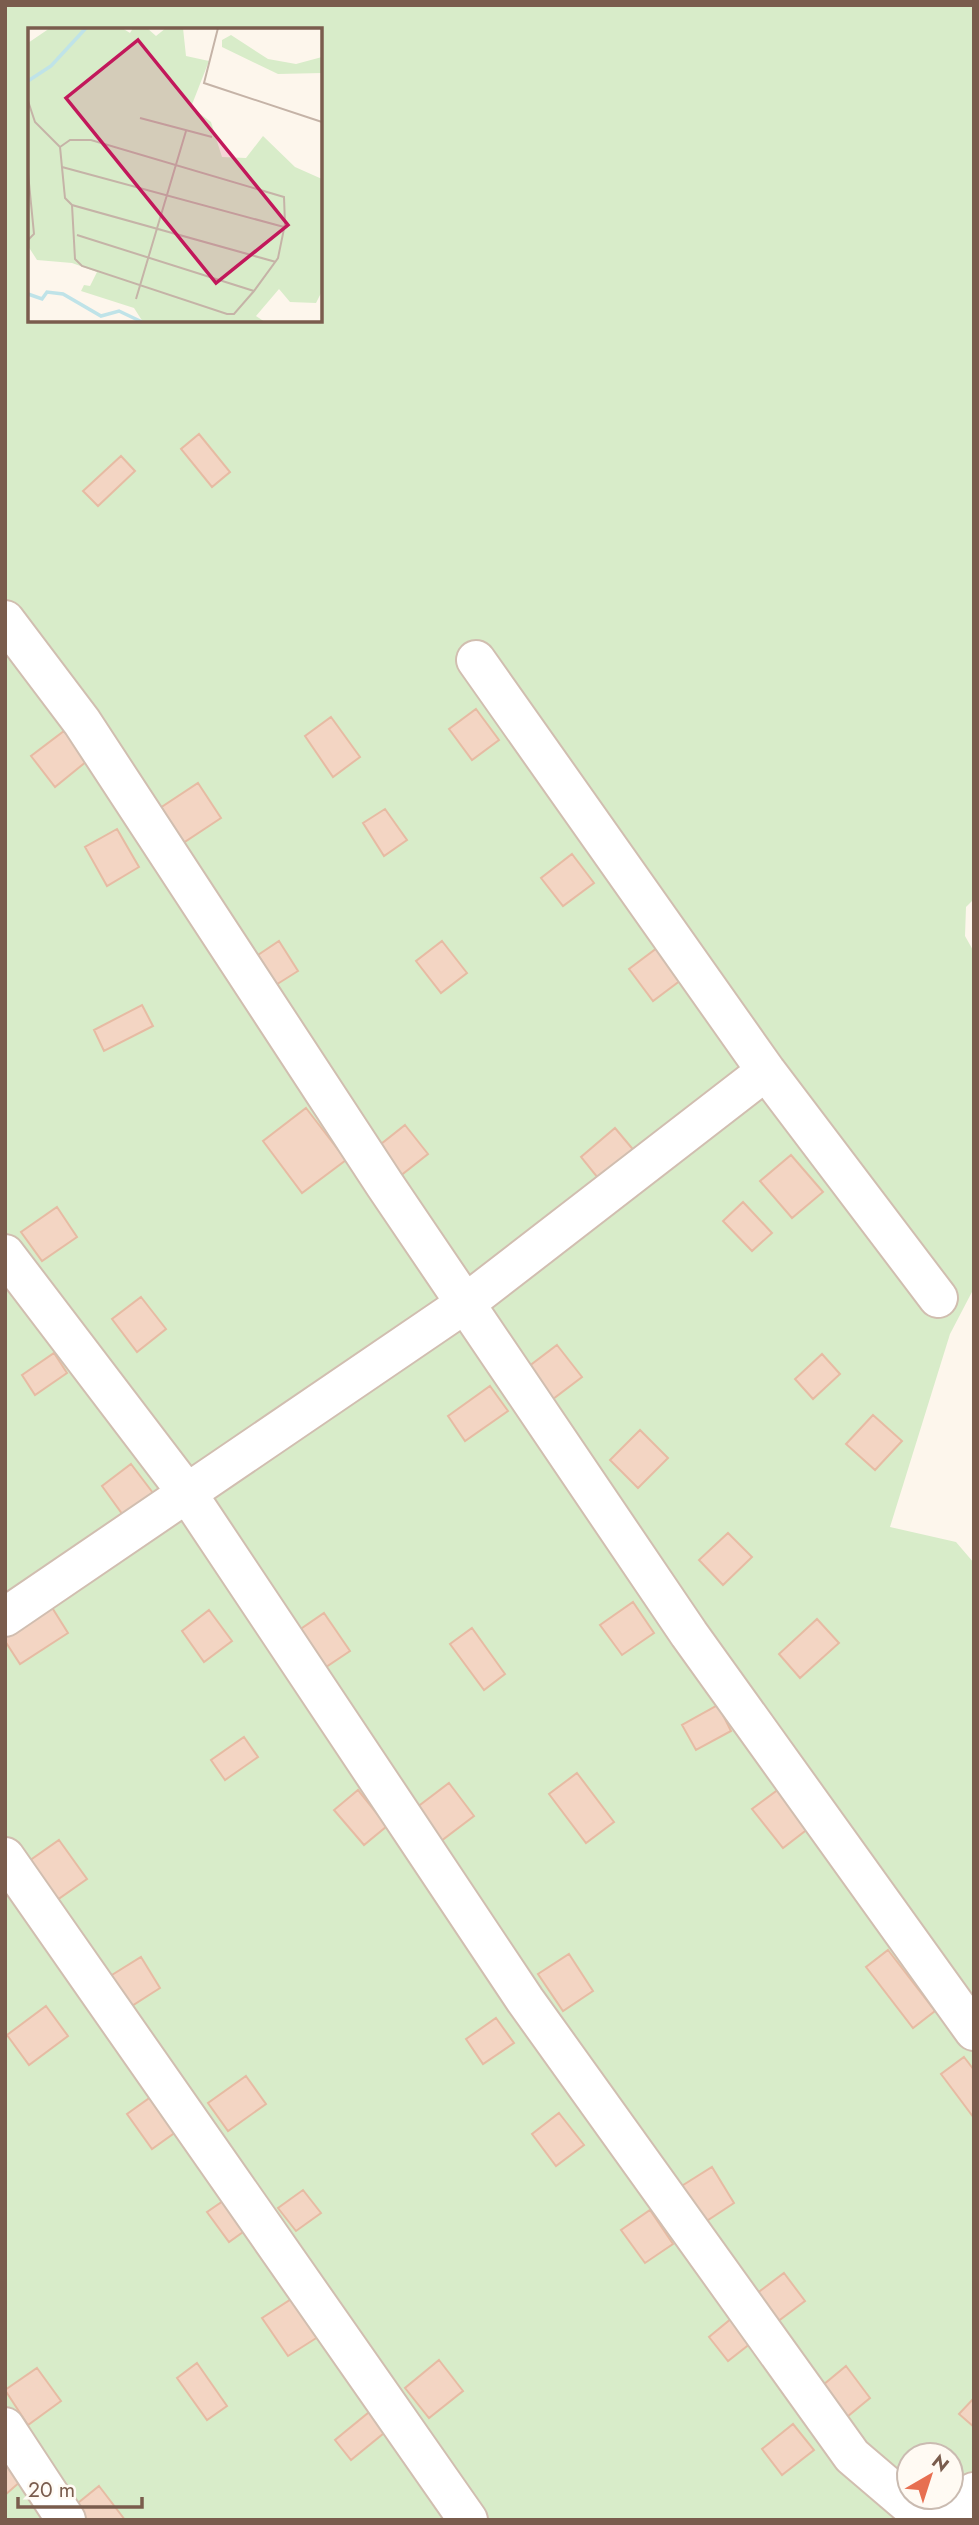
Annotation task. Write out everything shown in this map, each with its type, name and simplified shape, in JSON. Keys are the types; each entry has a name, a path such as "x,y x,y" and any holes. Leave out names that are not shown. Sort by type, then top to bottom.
{"lane":[{"path":"5,620 82,722 378,1173 689,1634 974,2031"},
{"path":"476,660 765,1071 938,1298"},
{"path":"5,1617 466,1303 765,1071"},
{"path":"5,1254 187,1493 525,2000 852,2456 927,2520"},
{"path":"5,1857 468,2520"},
{"path":"5,2427 66,2520"},
{"path":"940,2520 966,2502 974,2492"}],"green space":[{"path":"5,5 974,5 974,899 966,907 965,936 974,952 974,1288 950,1334 890,1527 956,1542 974,1563 974,2520 5,2520"}],"building":[{"path":"199,434 230,472 212,487 181,449"},
{"path":"121,456 135,471 98,506 83,491"},
{"path":"476,709 499,740 472,760 449,729"},
{"path":"331,717 360,757 333,777 305,736"},
{"path":"64,731 87,761 55,787 31,756"},
{"path":"198,783 221,818 177,847 154,812"},
{"path":"385,809 407,840 384,856 363,823"},
{"path":"117,829 139,867 107,886 85,847"},
{"path":"572,854 594,883 563,906 541,878"},
{"path":"279,941 298,971 271,988 252,959"},
{"path":"442,941 467,973 441,993 416,961"},
{"path":"657,948 681,980 653,1001 629,969"},
{"path":"142,1005 153,1026 104,1051 94,1030"},
{"path":"306,1108 346,1160 302,1193 263,1141"},
{"path":"405,1125 428,1154 395,1180 371,1152"},
{"path":"615,1128 636,1153 602,1183 581,1157"},
{"path":"791,1155 823,1192 792,1218 760,1181"},
{"path":"743,1202 772,1233 752,1251 723,1221"},
{"path":"57,1207 77,1237 42,1261 21,1232"},
{"path":"141,1297 166,1329 137,1352 112,1319"},
{"path":"557,1345 582,1377 549,1402 524,1370"},
{"path":"54,1353 67,1373 35,1395 22,1375"},
{"path":"822,1354 840,1374 813,1399 795,1379"},
{"path":"490,1386 508,1411 465,1441 448,1416"},
{"path":"873,1415 902,1441 875,1470 846,1444"},
{"path":"640,1430 668,1458 638,1488 610,1460"},
{"path":"131,1464 153,1493 123,1515 102,1486"},
{"path":"728,1533 752,1557 723,1585 699,1560"},
{"path":"46,1598 68,1633 20,1664 5,1641 5,1624"},
{"path":"633,1602 654,1633 622,1655 600,1625"},
{"path":"209,1610 232,1641 204,1662 182,1631"},
{"path":"324,1613 350,1651 314,1675 289,1637"},
{"path":"817,1619 839,1643 800,1678 779,1654"},
{"path":"472,1628 505,1674 484,1690 450,1644"},
{"path":"718,1705 731,1731 696,1750 682,1725"},
{"path":"244,1737 258,1757 225,1780 211,1760"},
{"path":"577,1773 614,1822 586,1843 549,1794"},
{"path":"449,1783 474,1816 441,1841 416,1808"},
{"path":"779,1789 809,1828 783,1848 752,1809"},
{"path":"358,1790 387,1826 364,1845 334,1810"},
{"path":"59,1840 87,1879 57,1900 29,1861"},
{"path":"888,1950 935,2011 913,2028 866,1967"},
{"path":"569,1954 593,1991 563,2011 538,1974"},
{"path":"141,1957 160,1988 127,2009 107,1978"},
{"path":"46,2006 68,2036 29,2065 7,2035"},
{"path":"496,2018 514,2043 483,2064 466,2039"},
{"path":"964,2057 974,2070 974,2118 941,2074"},
{"path":"246,2076 266,2104 228,2131 208,2103"},
{"path":"155,2094 180,2129 152,2149 127,2114"},
{"path":"559,2113 584,2145 556,2166 532,2134"},
{"path":"712,2167 734,2203 702,2224 680,2187"},
{"path":"303,2190 321,2213 296,2231 278,2208"},
{"path":"229,2197 250,2227 229,2242 207,2212"},
{"path":"650,2210 673,2244 645,2263 621,2230"},
{"path":"784,2273 805,2301 773,2325 752,2297"},
{"path":"296,2296 321,2335 288,2356 262,2318"},
{"path":"732,2318 751,2343 728,2361 709,2337"},
{"path":"439,2360 463,2391 429,2418 405,2388"},
{"path":"197,2363 227,2406 207,2420 177,2378"},
{"path":"846,2366 870,2398 842,2421 817,2390"},
{"path":"37,2368 61,2401 28,2425 5,2390"},
{"path":"974,2398 974,2427 959,2414"},
{"path":"379,2404 395,2424 351,2460 335,2440"},
{"path":"793,2424 814,2450 782,2475 762,2449"},
{"path":"5,2462 21,2481 5,2495"},
{"path":"99,2486 125,2520 82,2520 73,2507"}]}
